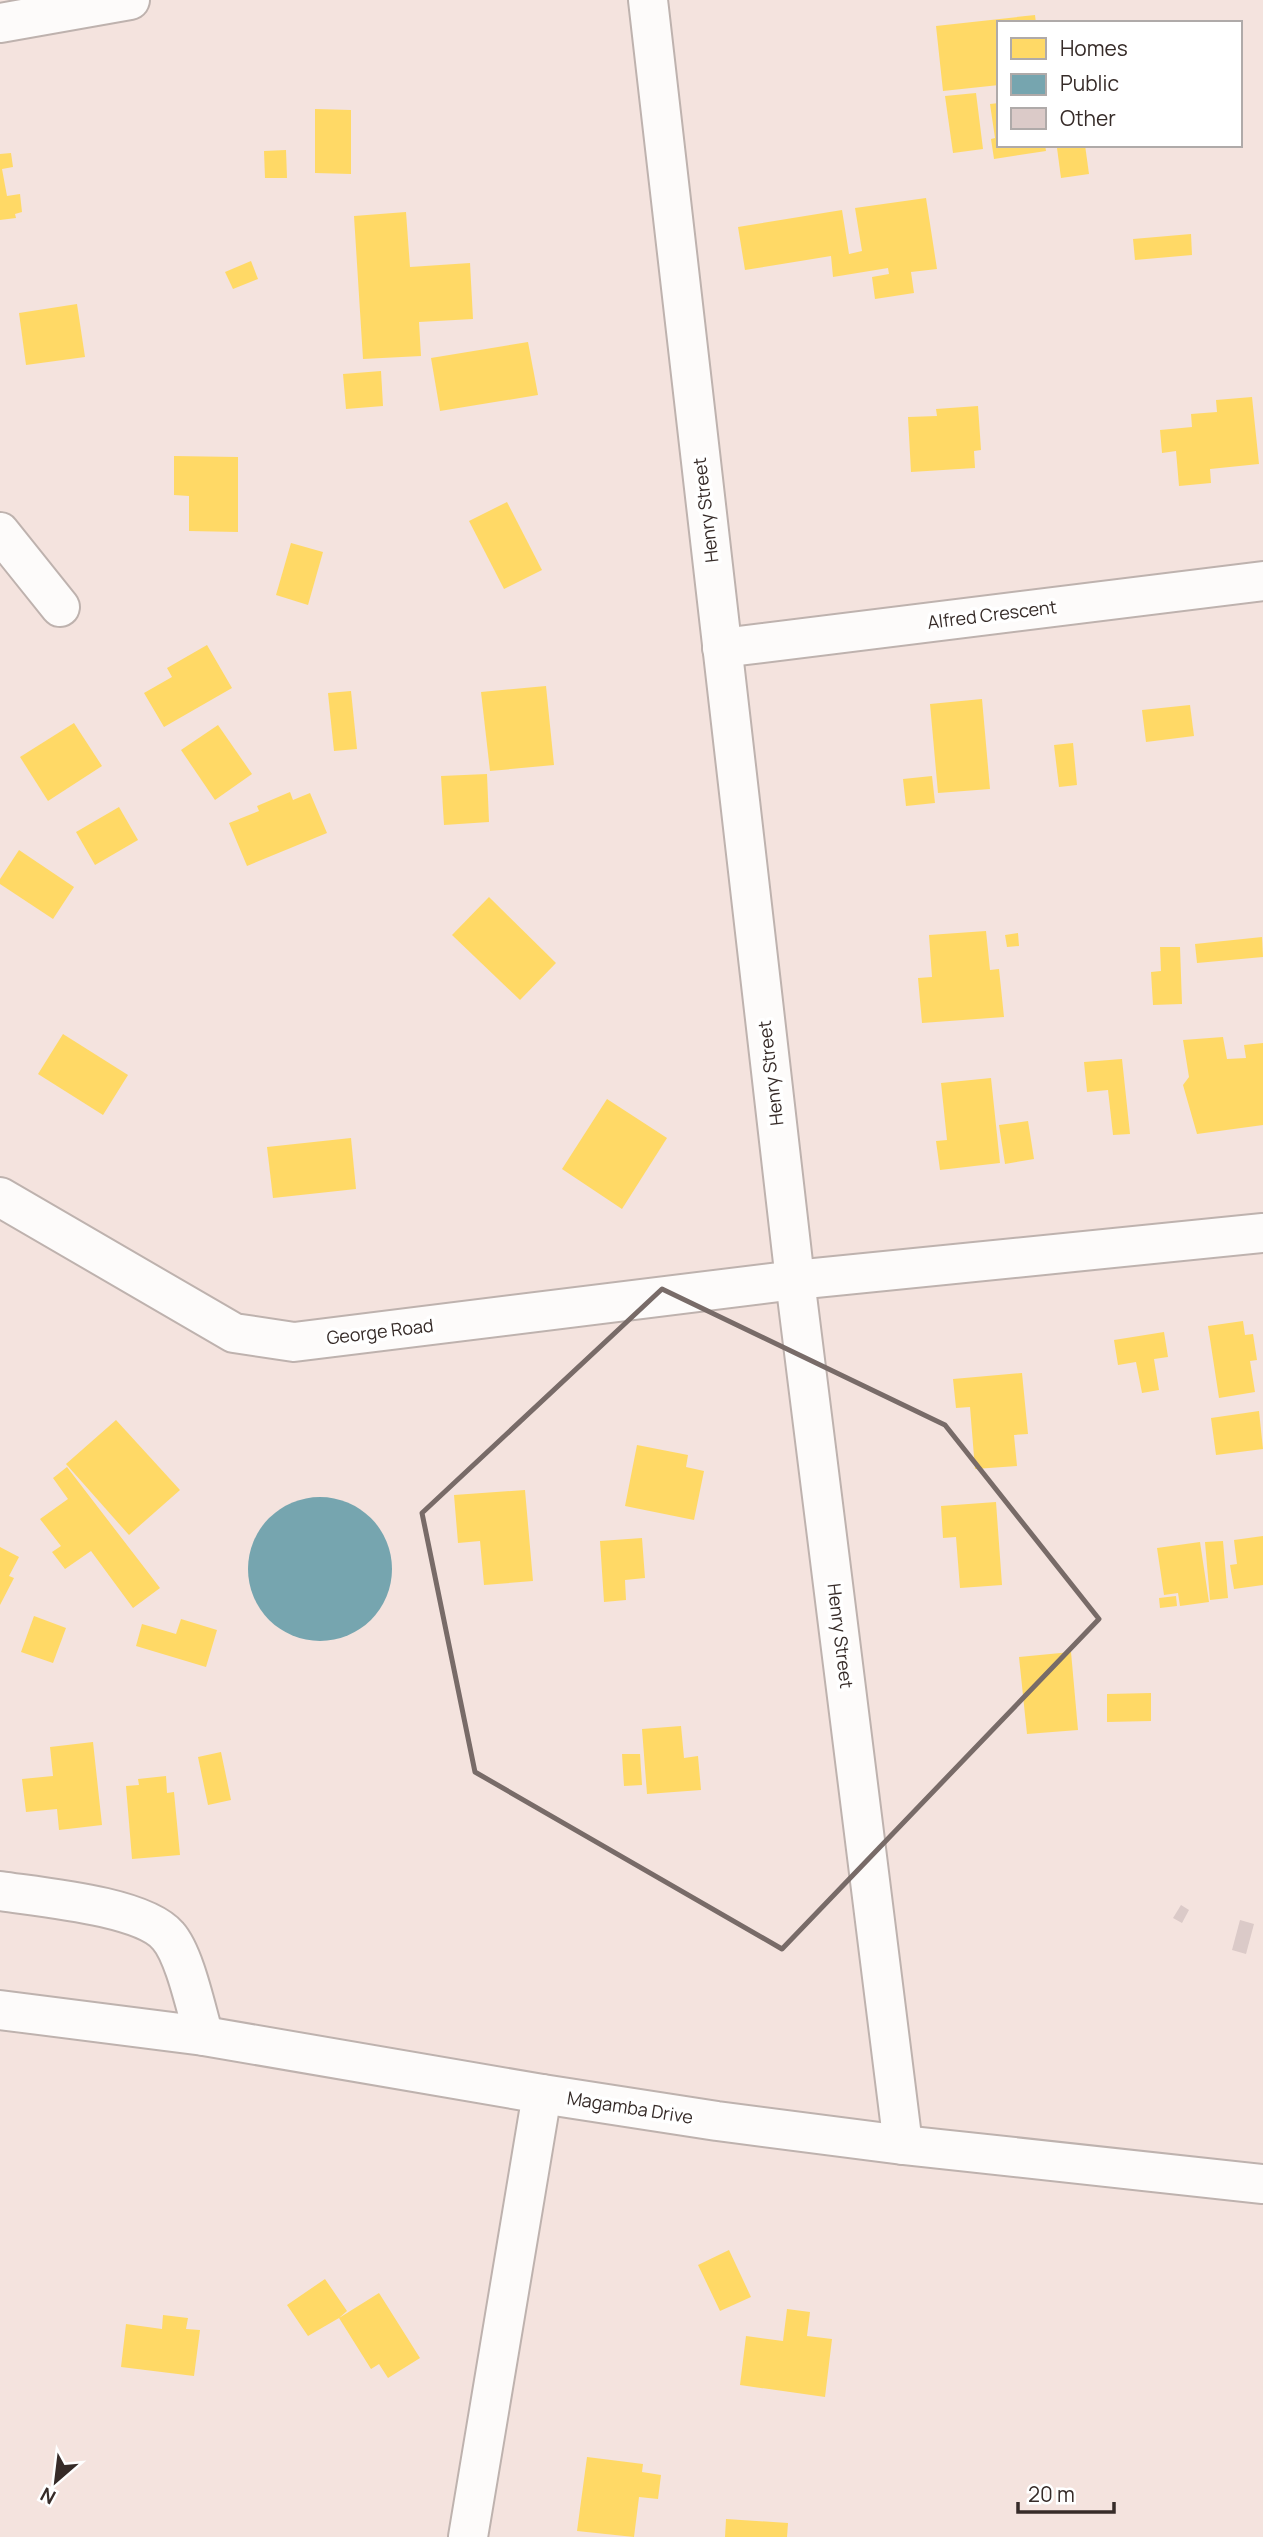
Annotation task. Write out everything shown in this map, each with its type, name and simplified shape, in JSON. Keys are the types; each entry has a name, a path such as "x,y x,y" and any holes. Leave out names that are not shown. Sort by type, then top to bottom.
{"street":[{"path":"0,23 130,0"},
{"name":"Henry Street","path":"648,0 795,1280 903,2146"},
{"path":"0,532 60,607"},
{"name":"Alfred Crescent","path":"722,648 1263,581"},
{"name":"George Road","path":"0,1197 234,1333 294,1342 795,1280 1263,1233"},
{"path":"0,1891 107,1909 152,1923 168,1935 177,1950 204,2036"},
{"name":"Magamba Drive","path":"0,2010 204,2036 717,2121 903,2146 1263,2184"},
{"path":"468,2537 542,2094"}],"highlighted area":[{"path":"662,1289 945,1425 1099,1619 782,1949 475,1772 422,1513"}],"building: Homes":[{"path":"1035,15 1036,21 997,21 997,85 943,91 936,26"},
{"path":"976,93 983,149 953,153 945,96"},
{"path":"997,103 997,147 1045,147 1046,151 994,159 991,139 995,138 990,104"},
{"path":"315,109 351,110 351,174 315,173"},
{"path":"1085,147 1089,174 1061,178 1057,148"},
{"path":"286,150 287,178 265,178 264,151"},
{"path":"11,153 13,167 2,169 7,196 20,194 22,212 15,214 16,218 0,220 0,154"},
{"path":"926,198 937,269 911,272 914,293 875,299 872,277 889,274 888,268 833,277 831,256 745,270 738,227 842,210 849,254 862,251 855,208"},
{"path":"406,212 410,267 470,263 473,319 419,322 421,356 363,359 354,216"},
{"path":"1191,234 1192,255 1135,260 1133,239"},
{"path":"251,261 258,279 233,289 225,272"},
{"path":"77,304 85,357 26,365 19,313"},
{"path":"528,342 538,395 440,411 431,358"},
{"path":"381,371 383,406 346,409 343,374"},
{"path":"1252,397 1259,464 1210,469 1211,483 1179,486 1176,451 1162,453 1160,430 1192,427 1191,414 1217,412 1216,400"},
{"path":"978,406 981,450 974,451 975,468 911,472 908,417 937,416 936,409"},
{"path":"174,456 238,457 238,532 189,531 189,496 174,495"},
{"path":"507,502 542,570 504,589 469,521"},
{"path":"291,543 323,552 308,605 276,595"},
{"path":"207,645 232,688 164,727 144,693 172,677 167,668"},
{"path":"546,686 554,765 490,771 481,692"},
{"path":"351,691 357,749 334,751 328,693"},
{"path":"982,699 990,789 938,793 930,704"},
{"path":"1190,705 1194,736 1146,742 1142,710"},
{"path":"74,723 102,766 48,801 20,757"},
{"path":"218,725 252,774 215,800 181,750"},
{"path":"1073,743 1077,785 1059,787 1054,745"},
{"path":"487,774 489,822 444,825 441,776"},
{"path":"932,776 935,803 906,806 903,779"},
{"path":"290,792 293,800 310,793 327,833 247,866 229,823 259,811 257,806"},
{"path":"119,807 138,840 95,865 76,832"},
{"path":"19,850 74,887 53,919 0,884 0,879"},
{"path":"489,897 556,963 520,1000 452,935"},
{"path":"986,931 990,970 999,969 1004,1017 922,1023 918,978 932,977 929,935"},
{"path":"1018,933 1019,946 1007,947 1005,935"},
{"path":"1262,937 1263,957 1197,963 1195,944"},
{"path":"1160,947 1180,947 1182,1004 1153,1005 1151,972 1161,971"},
{"path":"63,1034 128,1075 103,1115 38,1074"},
{"path":"1223,1037 1227,1059 1246,1058 1244,1045 1263,1043 1263,1125 1197,1134 1183,1085 1189,1077 1183,1040"},
{"path":"1122,1059 1130,1134 1113,1135 1108,1090 1087,1092 1084,1062"},
{"path":"991,1078 1000,1163 940,1170 936,1141 947,1140 941,1083"},
{"path":"607,1099 667,1138 622,1209 562,1169"},
{"path":"1028,1121 1034,1159 1005,1164 999,1125"},
{"path":"351,1138 356,1189 273,1198 267,1147"},
{"path":"1243,1321 1245,1335 1253,1334 1257,1360 1250,1361 1255,1392 1219,1398 1208,1326"},
{"path":"1164,1332 1168,1357 1154,1359 1159,1390 1142,1393 1136,1362 1118,1365 1114,1340"},
{"path":"1022,1373 1028,1434 1014,1435 1017,1466 975,1469 970,1407 956,1408 953,1379"},
{"path":"1259,1411 1263,1449 1216,1455 1211,1418"},
{"path":"116,1420 180,1490 129,1535 66,1464"},
{"path":"637,1445 688,1455 686,1467 704,1471 694,1520 625,1506"},
{"path":"67,1467 160,1588 133,1608 91,1551 65,1569 52,1552 61,1546 40,1519 68,1499 53,1478"},
{"path":"525,1490 533,1581 484,1585 480,1541 458,1543 454,1495"},
{"path":"996,1502 1002,1585 960,1588 956,1537 943,1538 941,1506"},
{"path":"1263,1536 1263,1585 1234,1589 1230,1565 1237,1564 1234,1540"},
{"path":"642,1538 645,1578 625,1580 626,1600 604,1602 600,1541"},
{"path":"1223,1541 1228,1598 1210,1600 1205,1542"},
{"path":"1200,1542 1209,1602 1180,1606 1178,1593 1164,1595 1157,1548"},
{"path":"0,1547 19,1557 9,1576 14,1578 0,1605"},
{"path":"1176,1596 1177,1606 1160,1608 1159,1598"},
{"path":"34,1616 66,1628 53,1663 21,1652"},
{"path":"181,1619 217,1630 206,1667 136,1646 142,1624 176,1634"},
{"path":"1071,1652 1078,1730 1027,1734 1019,1657"},
{"path":"1151,1693 1151,1721 1107,1722 1107,1694"},
{"path":"681,1726 684,1758 698,1756 701,1790 647,1794 642,1729"},
{"path":"93,1742 102,1825 59,1830 57,1809 26,1812 22,1779 53,1776 50,1747"},
{"path":"221,1752 231,1800 208,1805 198,1757"},
{"path":"622,1754 640,1754 642,1785 624,1786"},
{"path":"166,1776 167,1793 174,1792 180,1855 132,1859 126,1786 139,1785 138,1779"},
{"path":"729,2250 751,2297 720,2311 698,2265"},
{"path":"325,2279 347,2311 308,2336 287,2305"},
{"path":"379,2293 420,2358 388,2378 379,2364 371,2369 339,2318"},
{"path":"787,2309 810,2312 807,2336 832,2339 825,2397 740,2385 746,2336 783,2341"},
{"path":"163,2315 188,2318 186,2329 200,2330 194,2376 121,2367 126,2324 162,2329"},
{"path":"587,2457 643,2464 642,2472 661,2475 658,2499 639,2497 634,2537 577,2531"},
{"path":"726,2519 788,2523 787,2537 725,2537"}],"building: Public":[{"path":"320,1497 348,1502 371,1518 387,1541 392,1569 387,1597 371,1620 348,1636 320,1641 292,1636 269,1620 253,1597 248,1569 253,1541 269,1518 292,1502"}],"building: Other":[{"path":"1181,1905 1189,1910 1182,1923 1173,1918"},
{"path":"1240,1920 1254,1924 1246,1954 1232,1950"}]}
